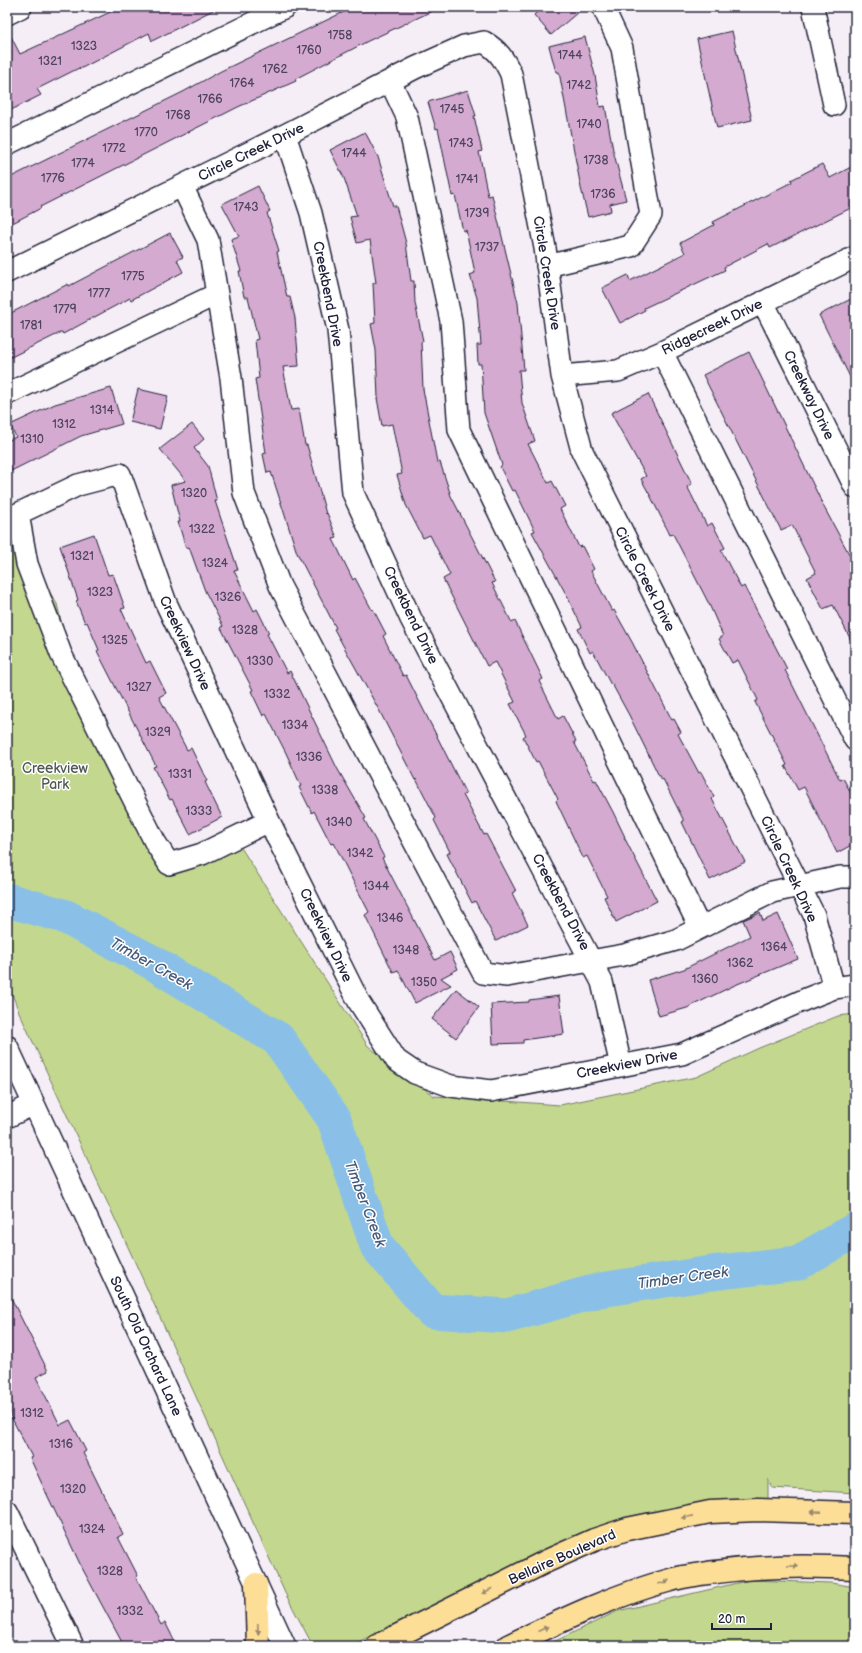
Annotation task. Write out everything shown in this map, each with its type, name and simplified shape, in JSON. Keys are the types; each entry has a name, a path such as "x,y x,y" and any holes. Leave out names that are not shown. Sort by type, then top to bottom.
{"main road":[{"name":"Bellaire Boulevard","path":"377,1646 547,1561 594,1540 627,1529 710,1512 758,1510 855,1513"},
{"path":"508,1646 608,1601 675,1578 774,1566 855,1568"},
{"path":"256,1584 258,1646"}],"street":[{"path":"7,14 21,7"},
{"path":"7,144 285,7"},
{"path":"547,266 631,246 651,215 622,48 603,7"},
{"path":"813,7 834,105"},
{"name":"Circle Creek Drive","path":"7,272 285,136 390,81 464,46 484,42 495,49 505,59 510,74 547,266 562,376 582,451 814,915 834,988"},
{"path":"390,81 406,117 451,321 459,430 700,928"},
{"name":"Creekbend Drive","path":"285,136 311,213 338,330 353,493 411,619 602,982 609,1005 622,1066"},
{"path":"182,186 208,240 231,378 244,493 280,586 483,973 507,976 624,955 676,940 772,892 840,877 855,877"},
{"name":"Ridgecreek Drive","path":"562,376 618,371 662,352 855,257"},
{"path":"7,394 217,294"},
{"name":"Creekway Drive","path":"763,302 855,487"},
{"path":"662,352 855,740"},
{"name":"Creekview Drive","path":"13,516 78,485 120,474 166,603 269,821 359,1002 396,1060 415,1073 450,1086 491,1091 622,1066 682,1054 834,988 855,985"},
{"path":"13,516 27,564 61,654 155,842 169,864 202,854 269,821"},
{"name":"South Old Orchard Lane","path":"7,1046 285,1646"},
{"path":"7,1117 34,1104"},
{"path":"7,1511 73,1646"}],"green space":[{"name":"Creekview Park","path":"7,552 18,556 39,575 57,604 66,642 163,871 177,873 238,843 368,1046 434,1096 560,1105 696,1077 759,1048 838,1016 855,1014 855,1493 772,1488 768,1479 768,1499 722,1501 462,1591 350,1646 313,1646 285,1593 134,1260 19,1012 7,981"},
{"path":"750,1580 831,1583 855,1587 855,1646 545,1646 618,1611"}],"building":[{"path":"121,7 219,7 152,41 149,33 80,69 79,68 37,89 41,95 7,112 7,29 20,54"},
{"path":"354,7 441,7 368,41 295,79 296,81 238,107 40,207 41,208 7,226 7,179 183,92 221,71"},
{"path":"542,7 584,7 551,35 534,15"},
{"path":"732,31 752,120 717,128 697,39"},
{"path":"585,37 595,75 600,107 605,106 613,150 626,200 610,204 611,211 588,217 559,72 556,72 549,46"},
{"path":"468,90 476,116 474,116 482,151 479,152 488,196 492,195 518,303 524,370 519,370 522,403 535,441 528,444 548,483 552,481 565,506 560,509 579,547 582,546 594,569 591,571 612,611 614,610 632,642 672,720 674,719 681,732 678,734 699,773 701,772 714,797 712,799 745,862 710,880 682,822 684,821 663,779 661,780 629,715 593,651 590,653 578,629 582,627 566,594 532,532 535,531 515,490 512,491 500,467 502,465 484,413 481,364 478,364 477,345 481,345 477,298 470,275 475,273 466,230 463,231 455,195 452,196 438,128 436,129 428,102"},
{"path":"365,132 378,157 393,206 396,206 406,243 411,281 414,281 415,303 423,341 421,342 423,389 437,462 440,462 451,496 495,582 492,583 512,623 515,621 543,679 539,681 558,719 563,716 576,741 574,742 594,781 596,780 613,812 624,837 657,901 616,922 604,897 607,896 587,856 583,858 556,801 558,799 538,761 536,762 523,737 526,735 510,704 515,702 495,662 487,666 443,579 450,575 430,535 423,538 406,505 397,475 402,474 392,424 382,426 377,398 376,350 371,324 375,323 373,283 376,283 370,240 357,243 350,217 357,216 344,178 330,150"},
{"path":"822,164 830,178 855,165 855,206 770,248 768,244 724,267 725,270 644,308 645,310 620,323 602,288 628,275 630,281 685,253 680,243 714,225 713,222 792,182 791,180"},
{"path":"258,186 270,211 267,213 279,251 277,252 287,297 290,297 295,318 299,366 283,367 291,410 299,409 305,445 307,445 326,514 327,513 337,538 333,539 353,580 355,578 386,634 383,636 403,676 406,675 466,794 463,795 484,835 486,834 516,891 512,893 528,925 496,941 475,901 472,903 447,854 450,852 434,820 436,818 334,629 336,628 297,553 271,472 267,473 263,454 266,453 255,379 259,378 255,340 258,339 248,297 244,297 239,271 241,271 231,239 239,236 222,204"},
{"path":"170,233 183,257 177,260 183,272 131,300 130,298 63,334 62,332 7,359 7,315 68,284 69,286"},
{"path":"855,297 855,387 819,315"},
{"path":"749,352 825,509 855,565 855,648 833,605 823,609 807,578 816,573 792,525 781,530 703,375"},
{"path":"111,388 122,424 81,436 7,473 7,441 16,437 10,425 55,404"},
{"path":"138,389 168,396 160,429 130,422"},
{"path":"648,394 692,484 687,486 707,526 712,523 725,548 721,550 741,588 744,586 787,669 785,670 840,780 843,778 855,801 855,843 837,853 804,787 798,790 785,766 787,765 755,702 758,700 738,660 732,663 719,639 723,636 709,604 673,534 670,535 641,479 646,476 611,413"},
{"path":"192,424 204,439 194,448 208,466 217,501 215,501 238,570 234,571 254,611 257,609 269,633 267,634 287,673 290,671 337,768 366,818 364,819 384,857 382,858 435,960 450,952 458,969 441,978 451,985 415,1003 398,970 393,972 365,915 369,912 334,843 331,844 314,811 312,813 299,787 301,786 286,753 266,714 263,716 251,691 253,690 221,628 223,626 205,591 189,547 186,548 178,522 180,522 171,485 186,481 160,449"},
{"path":"94,534 108,575 113,574 125,608 121,609 146,663 150,661 166,693 159,697 187,750 191,748 222,817 190,834 153,767 156,766 97,651 99,650 87,622 85,623 76,601 78,600 60,546"},
{"path":"760,913 763,921 778,914 798,959 735,985 687,1008 659,1016 648,980 684,969 750,936 743,920"},
{"path":"456,989 479,1007 456,1038 432,1019"},
{"path":"559,996 564,1034 523,1040 523,1043 493,1044 491,1004 529,1002 529,1000"},
{"path":"7,1290 48,1371 36,1377 60,1425 70,1420 86,1451 83,1453 123,1534 118,1537 138,1576 136,1577 161,1625 165,1622 177,1646 124,1646 81,1566 30,1458 32,1457 7,1409"}],"waterway":[{"name":"Timber Creek","path":"7,900 64,916 150,961 278,1039 334,1119 377,1246 432,1311 507,1316 600,1290 711,1273 798,1263 855,1230"}]}
